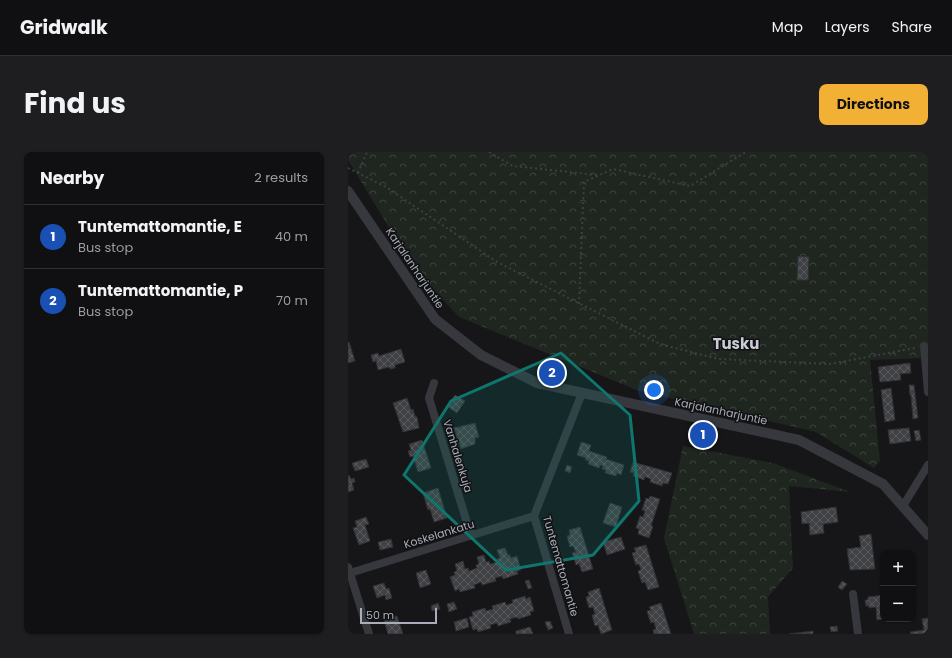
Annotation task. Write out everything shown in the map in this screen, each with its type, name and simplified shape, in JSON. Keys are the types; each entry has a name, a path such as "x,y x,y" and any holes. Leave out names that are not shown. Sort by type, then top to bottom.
{"street":[{"name":"Karjalanharjuntie","path":"348,191 435,319 481,355 537,383 799,440 883,484 928,535"},
{"path":"924,346 928,392"},
{"name":"Vanhalenkuja","path":"434,383 429,398 471,536"},
{"name":"Tuntemattomantie","path":"569,634 534,516 582,392"},
{"path":"903,506 928,465"},
{"name":"Koskelankatu","path":"349,570 471,536 534,516"},
{"path":"349,570 369,634"},
{"path":"853,594 858,634"}],"path":[{"path":"358,173 367,152"},
{"path":"489,152 513,166 598,175"},
{"path":"579,304 584,182 613,169 690,186 746,152"},
{"path":"348,168 386,187 497,262 660,344 718,359 830,364 924,346"}],"highlighted area":[{"path":"561,353 630,415 639,501 593,555 506,570 404,475 451,401"}],"green space":[{"path":"348,152 928,152 928,358 870,360 880,461 874,468 816,432 639,391 459,317 413,267 348,160"},
{"path":"683,446 773,463 850,492 789,486 793,568 768,597 770,634 694,634 664,538"}],"building":[{"path":"798,256 809,257 808,280 797,280"},
{"path":"348,342 355,361 348,363"},
{"path":"401,349 405,362 395,365 395,368 390,369 389,367 378,370 376,361 373,362 371,355 378,353 379,356"},
{"path":"910,363 911,373 900,374 901,380 880,382 878,367"},
{"path":"909,385 914,385 918,418 913,419 911,395"},
{"path":"891,388 895,420 885,422 881,390"},
{"path":"455,395 465,401 457,413 447,406"},
{"path":"407,398 411,410 413,409 415,416 417,417 419,428 403,432 393,403"},
{"path":"475,423 479,437 475,438 475,444 461,449 454,428"},
{"path":"909,428 911,441 890,444 888,430"},
{"path":"919,430 921,440 916,441 914,431"},
{"path":"422,440 431,468 418,472 413,456 410,457 408,451 411,450 409,444"},
{"path":"581,442 591,445 589,451 624,465 621,475 617,473 616,476 605,473 606,470 602,469 603,466 600,465 599,468 588,464 589,461 585,460 586,458 577,455"},
{"path":"366,459 369,467 355,471 352,463"},
{"path":"633,462 672,473 668,484 663,483 662,486 650,482 651,479 645,477 644,480 633,476 634,473 630,472"},
{"path":"567,465 572,467 570,473 565,471"},
{"path":"349,475 351,479 354,478 355,482 352,483 354,490 348,492 348,476"},
{"path":"438,488 447,518 434,522 430,509 428,510 423,493"},
{"path":"650,496 660,499 651,526 653,526 649,538 638,534 639,529 636,528 640,516 643,517 645,511 642,510 646,498 649,499"},
{"path":"610,503 622,507 616,527 603,523"},
{"path":"836,507 838,522 823,524 824,533 810,535 809,523 802,524 801,512"},
{"path":"366,517 369,524 365,525 370,541 359,545 353,528 357,527 355,521"},
{"path":"580,527 593,569 582,572 579,564 576,565 572,553 576,552 573,546 570,547 567,536 570,535 569,530"},
{"path":"871,534 875,569 850,570 847,549 861,547 859,536"},
{"path":"621,537 625,549 607,555 603,542"},
{"path":"391,539 393,547 380,550 378,542"},
{"path":"646,545 659,587 648,590 645,582 642,583 638,571 641,570 639,564 636,565 632,553 636,552 634,548"},
{"path":"505,548 511,558 517,556 521,570 517,571 518,574 503,579 502,576 495,578 496,581 482,585 481,582 474,585 475,588 460,592 459,589 455,591 450,577 455,575 454,572 457,571 455,564 463,561 465,569 468,568 469,571 477,568 476,565 479,564 477,557 484,555 486,562 489,561 490,564 498,562 497,559 500,558 497,550"},
{"path":"426,570 431,584 420,588 416,573"},
{"path":"529,580 532,588 528,589 525,581"},
{"path":"842,581 847,584 842,590 838,587"},
{"path":"384,583 386,589 389,588 392,598 386,600 385,595 377,598 373,586"},
{"path":"599,588 612,630 601,634 598,625 595,626 592,615 595,614 593,607 589,608 586,597 589,596 588,592"},
{"path":"880,595 880,620 877,620 876,607 869,608 869,606 866,606 865,600 868,600 868,597"},
{"path":"525,596 526,599 530,597 534,611 530,612 531,615 518,619 517,617 510,619 511,622 498,626 497,623 490,625 491,628 478,632 477,629 473,630 469,617 473,616 472,612 485,608 486,611 493,609 492,606 505,602 506,605 513,603 512,600"},
{"path":"454,602 457,609 449,612 447,604"},
{"path":"438,603 440,609 432,611 431,606"},
{"path":"661,603 671,634 654,634 653,630 656,629 654,622 651,623 647,611 651,610 649,607"},
{"path":"397,616 403,634 388,634 384,620"},
{"path":"467,618 469,627 456,631 454,622"},
{"path":"928,618 928,634 911,634 910,632 924,630 922,619"},
{"path":"550,621 553,628 548,630 545,622"},
{"path":"837,626 838,631 831,632 830,627"},
{"path":"530,627 533,634 516,634 516,631"},
{"path":"813,631 813,634 789,634"}],"place":[{"name":"Tuntemattomantie, P","path":"552,373"},
{"name":"Tuntemattomantie, E","path":"703,435"}],"district":[{"name":"Tusku","path":"736,343"}]}
